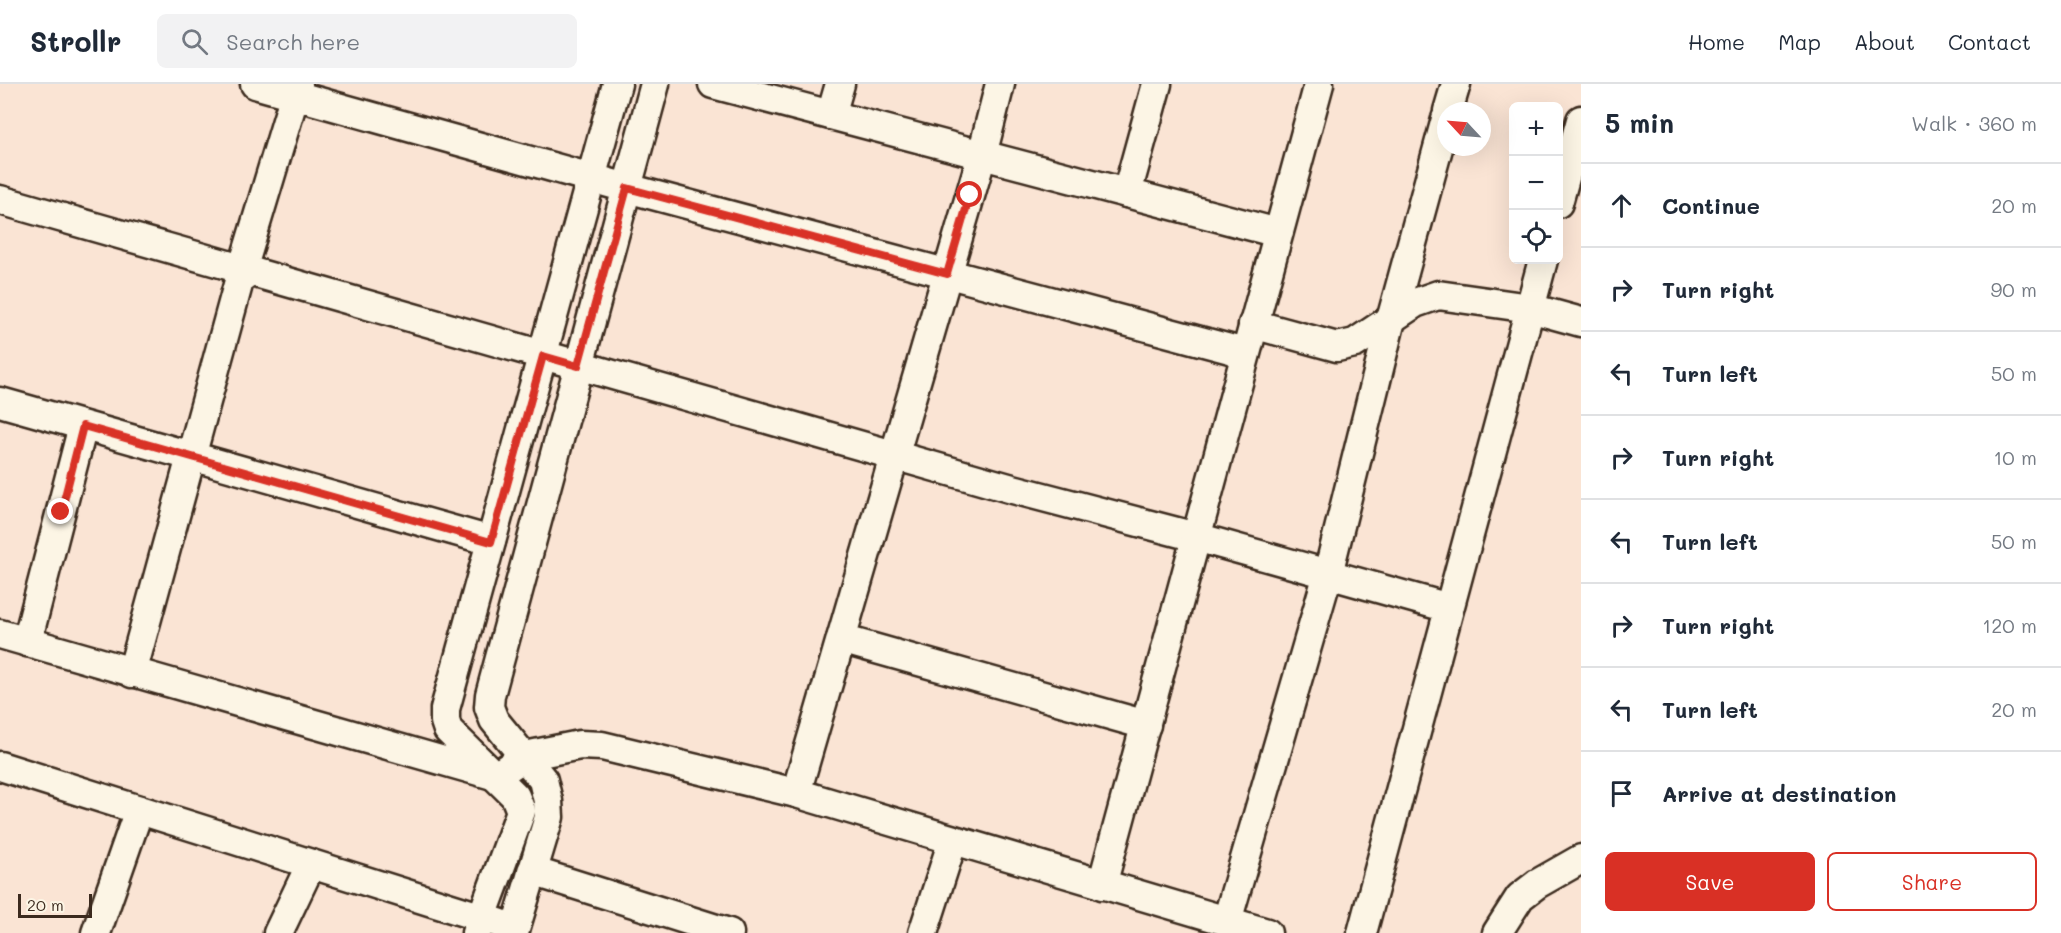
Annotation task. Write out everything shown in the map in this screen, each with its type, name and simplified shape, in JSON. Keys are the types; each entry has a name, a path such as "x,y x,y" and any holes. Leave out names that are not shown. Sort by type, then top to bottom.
{"street":[{"path":"255,84 296,89 627,188 1245,353"},
{"path":"479,925 521,811 514,796 496,776 448,730 445,709 617,84"},
{"path":"0,766 311,864 479,925 515,931 549,817 548,801 543,780 494,720 489,707 490,695 656,84"},
{"path":"713,84 1278,234"},
{"path":"831,116 840,84"},
{"path":"796,793 982,155 1000,84"},
{"path":"1127,193 1157,84"},
{"path":"1102,885 1319,84"},
{"path":"1451,102 1456,84"},
{"path":"132,673 242,270 296,89"},
{"path":"1568,194 1581,120"},
{"path":"1227,921 1328,574 1391,320 1437,152"},
{"path":"0,200 894,456 1449,608"},
{"path":"1362,933 1542,264"},
{"path":"1253,324 1337,347 1355,343 1415,303 1438,295 1530,309 1581,322"},
{"path":"0,402 491,542"},
{"path":"27,642 83,426"},
{"path":"0,634 496,776"},
{"path":"841,639 1146,725"},
{"path":"496,776 525,756 580,745 602,746 796,793 1267,933"},
{"path":"96,933 139,810"},
{"path":"923,933 953,840"},
{"path":"1497,933 1520,897 1537,884 1581,859"},
{"path":"278,933 311,864"},
{"path":"532,871 729,933"}],"route":[{"path":"61,512 83,426 491,542 543,356 578,366 627,188 947,274 970,195"}]}
